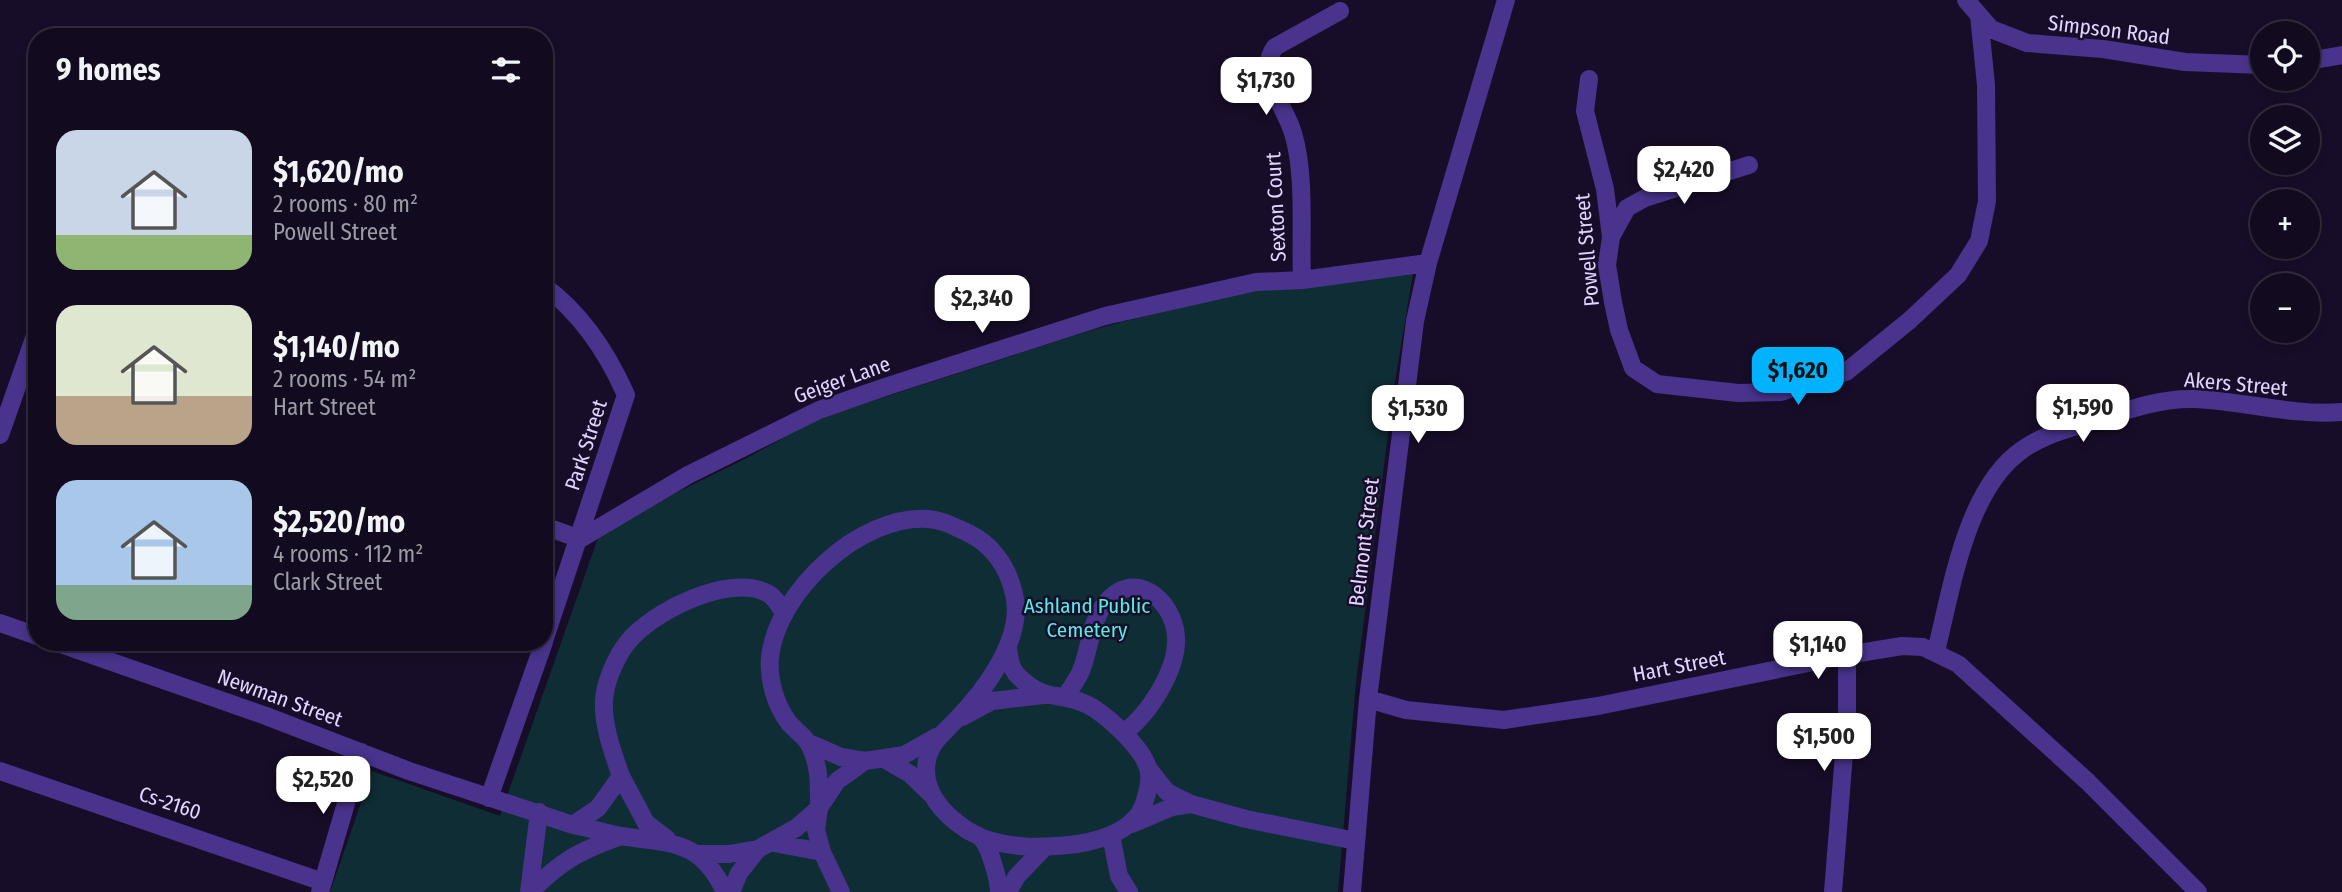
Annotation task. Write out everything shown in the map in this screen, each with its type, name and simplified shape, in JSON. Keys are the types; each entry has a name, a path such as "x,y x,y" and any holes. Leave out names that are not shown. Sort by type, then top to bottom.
{"street":[{"name":"Belmont Street","path":"1352,892 1368,699 1409,356 1428,263 1506,0"},
{"name":"Simpson Road","path":"1966,0 1991,29 2027,43 2103,49 2185,62 2250,64"},
{"name":"Sexton Court","path":"1302,280 1300,162 1293,130 1267,67 1269,56 1275,47 1340,11"},
{"name":"Powell Street","path":"1589,79 1585,111 1605,188 1611,237 1607,265 1619,330 1633,368 1657,384 1738,393 1780,392 1846,372 1910,320 1958,275 1979,241 1987,201 1986,85 1979,15"},
{"path":"2320,59 2342,55"},
{"path":"1611,237 1627,208 1636,203 1749,165"},
{"name":"Geiger Lane","path":"580,539 688,475 819,410 1105,316 1256,282 1302,280 1428,263"},
{"name":"Park Street","path":"553,292 568,303 581,319 612,364 626,395 553,616"},
{"path":"0,435 28,359"},
{"name":"Akers Street","path":"1936,651 1959,559 1984,493 2009,461 2023,449 2053,433 2135,407 2191,399 2317,414 2342,412"},
{"path":"954,722 981,688 1008,646 1015,610 1014,594 1003,563 979,538 946,522 911,519 876,530 844,549 809,577 784,614 770,659 773,691 787,721 809,743 841,758 865,761 884,759 904,755 992,701 1010,696 1043,695 1065,698 1083,702 1098,711 1123,733 1167,792 1191,804 1356,841"},
{"path":"553,529 580,539"},
{"path":"767,593 809,577"},
{"path":"1065,698 1082,670 1092,629 1103,606 1111,597 1130,587 1152,591 1168,608 1176,634 1176,648 1166,676 1152,699 1123,733"},
{"path":"724,892 709,865 646,823 621,776 612,752 603,703 605,689 626,644 660,615 688,601 751,588 775,598 784,614"},
{"path":"0,623 28,633"},
{"path":"1008,646 1016,674 1043,695"},
{"name":"Hart Street","path":"1368,699 1406,710 1504,720 1598,706 1902,646 1936,651 1958,664 2088,782 2198,892"},
{"name":"Newman Street","path":"80,651 489,798 573,825 622,836 668,840"},
{"name":"Park Street","path":"489,798 540,651"},
{"path":"1833,892 1847,716 1847,655"},
{"path":"932,795 927,783 927,762 936,737"},
{"path":"809,743 820,771 816,830 822,852 841,892"},
{"path":"322,887 361,752"},
{"path":"884,759 910,774 932,795 946,814 982,838 1008,846 1044,848 1085,843 1111,835 1172,807 1191,804"},
{"path":"731,892 739,873 766,846 819,808 828,790 865,761"},
{"path":"1132,824 1144,805 1148,768"},
{"name":"Cs-2160","path":"0,771 322,887"},
{"path":"573,825 598,808 621,776"},
{"path":"529,892 539,812"},
{"path":"1111,835 1116,866 1129,892"},
{"path":"529,892 559,864 587,848 622,836"},
{"path":"982,838 999,880 999,892"},
{"path":"696,854 729,854 766,846 822,852"},
{"path":"1008,892 1017,876 1044,848"}],"green space":[{"name":"Ashland Public Cemetery","path":"1413,273 1394,388 1356,682 1338,892 330,892 372,771 500,816 598,538 637,512 745,459 820,418 1092,330 1213,298 1296,283"}]}
